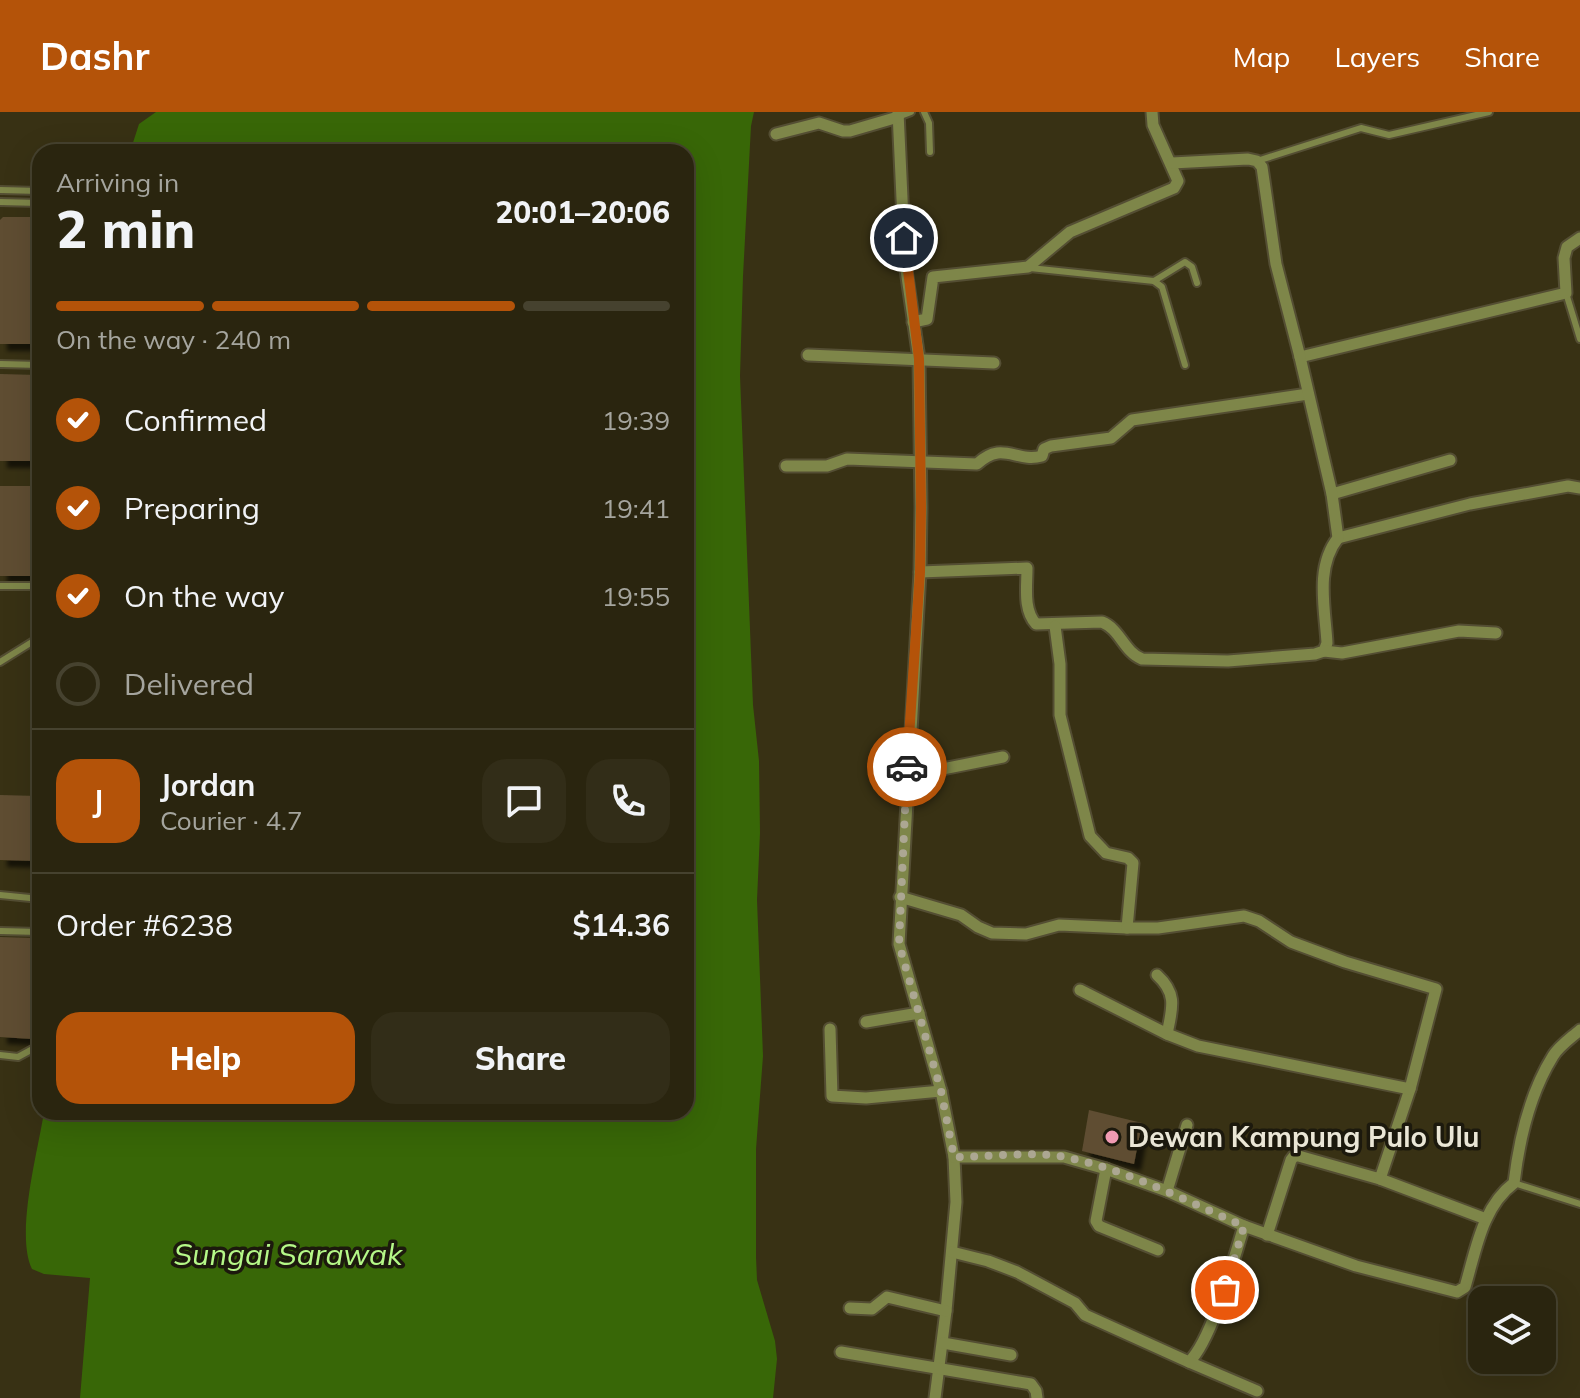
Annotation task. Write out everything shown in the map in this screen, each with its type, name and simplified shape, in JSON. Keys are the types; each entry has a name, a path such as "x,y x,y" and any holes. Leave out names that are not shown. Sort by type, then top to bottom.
{"street":[{"path":"913,322 927,319 933,277 1028,267 1070,232 1174,188 1178,181 1153,125 1152,112"},
{"path":"776,134 819,123 850,131 898,114 905,263 919,359 920,460 920,572 899,944 941,1091 954,1157 956,1202 935,1398"},
{"path":"1172,163 1248,159 1257,161 1262,167 1276,264 1332,494 1338,538"},
{"path":"1300,357 1566,293 1564,258 1567,247 1580,238"},
{"path":"808,355 994,363"},
{"path":"786,466 827,466 847,459 977,464 988,455 1000,452 1034,458 1042,456 1044,449 1051,446 1111,438 1132,420 1308,394"},
{"path":"1332,494 1450,460"},
{"path":"1324,651 1327,643 1323,567 1329,549 1338,538 1470,504 1568,486 1580,488"},
{"path":"920,572 1027,568 1028,608 1030,618 1036,624 1055,626 1102,622 1111,625 1133,655 1142,659 1228,661 1324,651 1342,653 1459,631 1496,633"},
{"path":"1055,626 1060,664 1060,715 1090,836 1106,853 1128,858 1133,863 1127,928"},
{"path":"907,776 1003,757"},
{"path":"900,897 961,915 992,933 1026,934 1059,925 1158,928 1244,916 1259,921 1304,947 1432,986 1436,989 1435,996 1410,1089 1380,1179"},
{"path":"1157,975 1171,991 1167,1034"},
{"path":"1080,990 1167,1034 1198,1046 1410,1089"},
{"path":"866,1022 919,1013"},
{"path":"830,1029 832,1096 866,1098 941,1091"},
{"path":"954,1157 1064,1157 1167,1191 1244,1226 1356,1266 1457,1292 1465,1287 1486,1219 1500,1194 1514,1183 1518,1150 1540,1082 1554,1054 1580,1030"},
{"path":"1167,1191 1187,1125"},
{"path":"1267,1235 1295,1155 1380,1179 1486,1219"},
{"path":"1106,1169 1096,1221 1099,1226 1158,1250"},
{"path":"1189,1362 1225,1290 1244,1226"},
{"path":"952,1252 1017,1272 1075,1303 1085,1315 1257,1391"},
{"path":"850,1308 872,1309 887,1297 946,1311"},
{"path":"943,1343 1011,1355"},
{"path":"841,1352 1031,1384 1037,1398"}],"lane":[{"path":"898,114 911,112"},
{"path":"924,112 929,123 930,152"},
{"path":"1257,161 1361,128 1389,135 1489,112"},
{"path":"0,190 32,191"},
{"path":"0,202 32,203"},
{"path":"1154,281 1185,262 1192,267 1197,283"},
{"path":"1028,267 1154,281 1162,287 1185,365"},
{"path":"1566,293 1580,339"},
{"path":"0,364 32,365"},
{"path":"0,586 32,586"},
{"path":"0,662 32,642"},
{"path":"0,895 32,898"},
{"path":"0,931 32,932"},
{"path":"0,1055 18,1057 32,1049"},
{"path":"1514,1183 1580,1204"}],"water":[{"name":"Sungai Sarawak","path":"156,112 754,112 740,376 753,705 759,761 757,900 763,1056 756,1149 756,1257 757,1280 775,1341 777,1359 773,1398 80,1398 90,1278 44,1274 32,1269 27,1254 27,1214 42,1120 694,1120 694,144 133,144 139,124"}],"building":[{"path":"3,217 32,217 32,344 0,344 0,220"},
{"path":"0,374 32,375 32,461 0,461"},
{"path":"0,486 32,486 32,576 0,576"},
{"path":"0,795 32,796 32,861 0,860"},
{"path":"0,937 32,938 32,1039 0,1037"},
{"name":"Dewan Kampung Pulo Ulu","path":"1089,1110 1142,1123 1134,1164 1082,1151"}],"way so far":[{"path":"907,767 899,944 941,1091 954,1157 1064,1157 1167,1191 1244,1226 1225,1290"}],"place":[{"name":"Dewan Kampung Pulo Ulu","path":"1112,1137"}],"route":[{"path":"904,238 919,359 921,508 916,651 907,767"}]}
